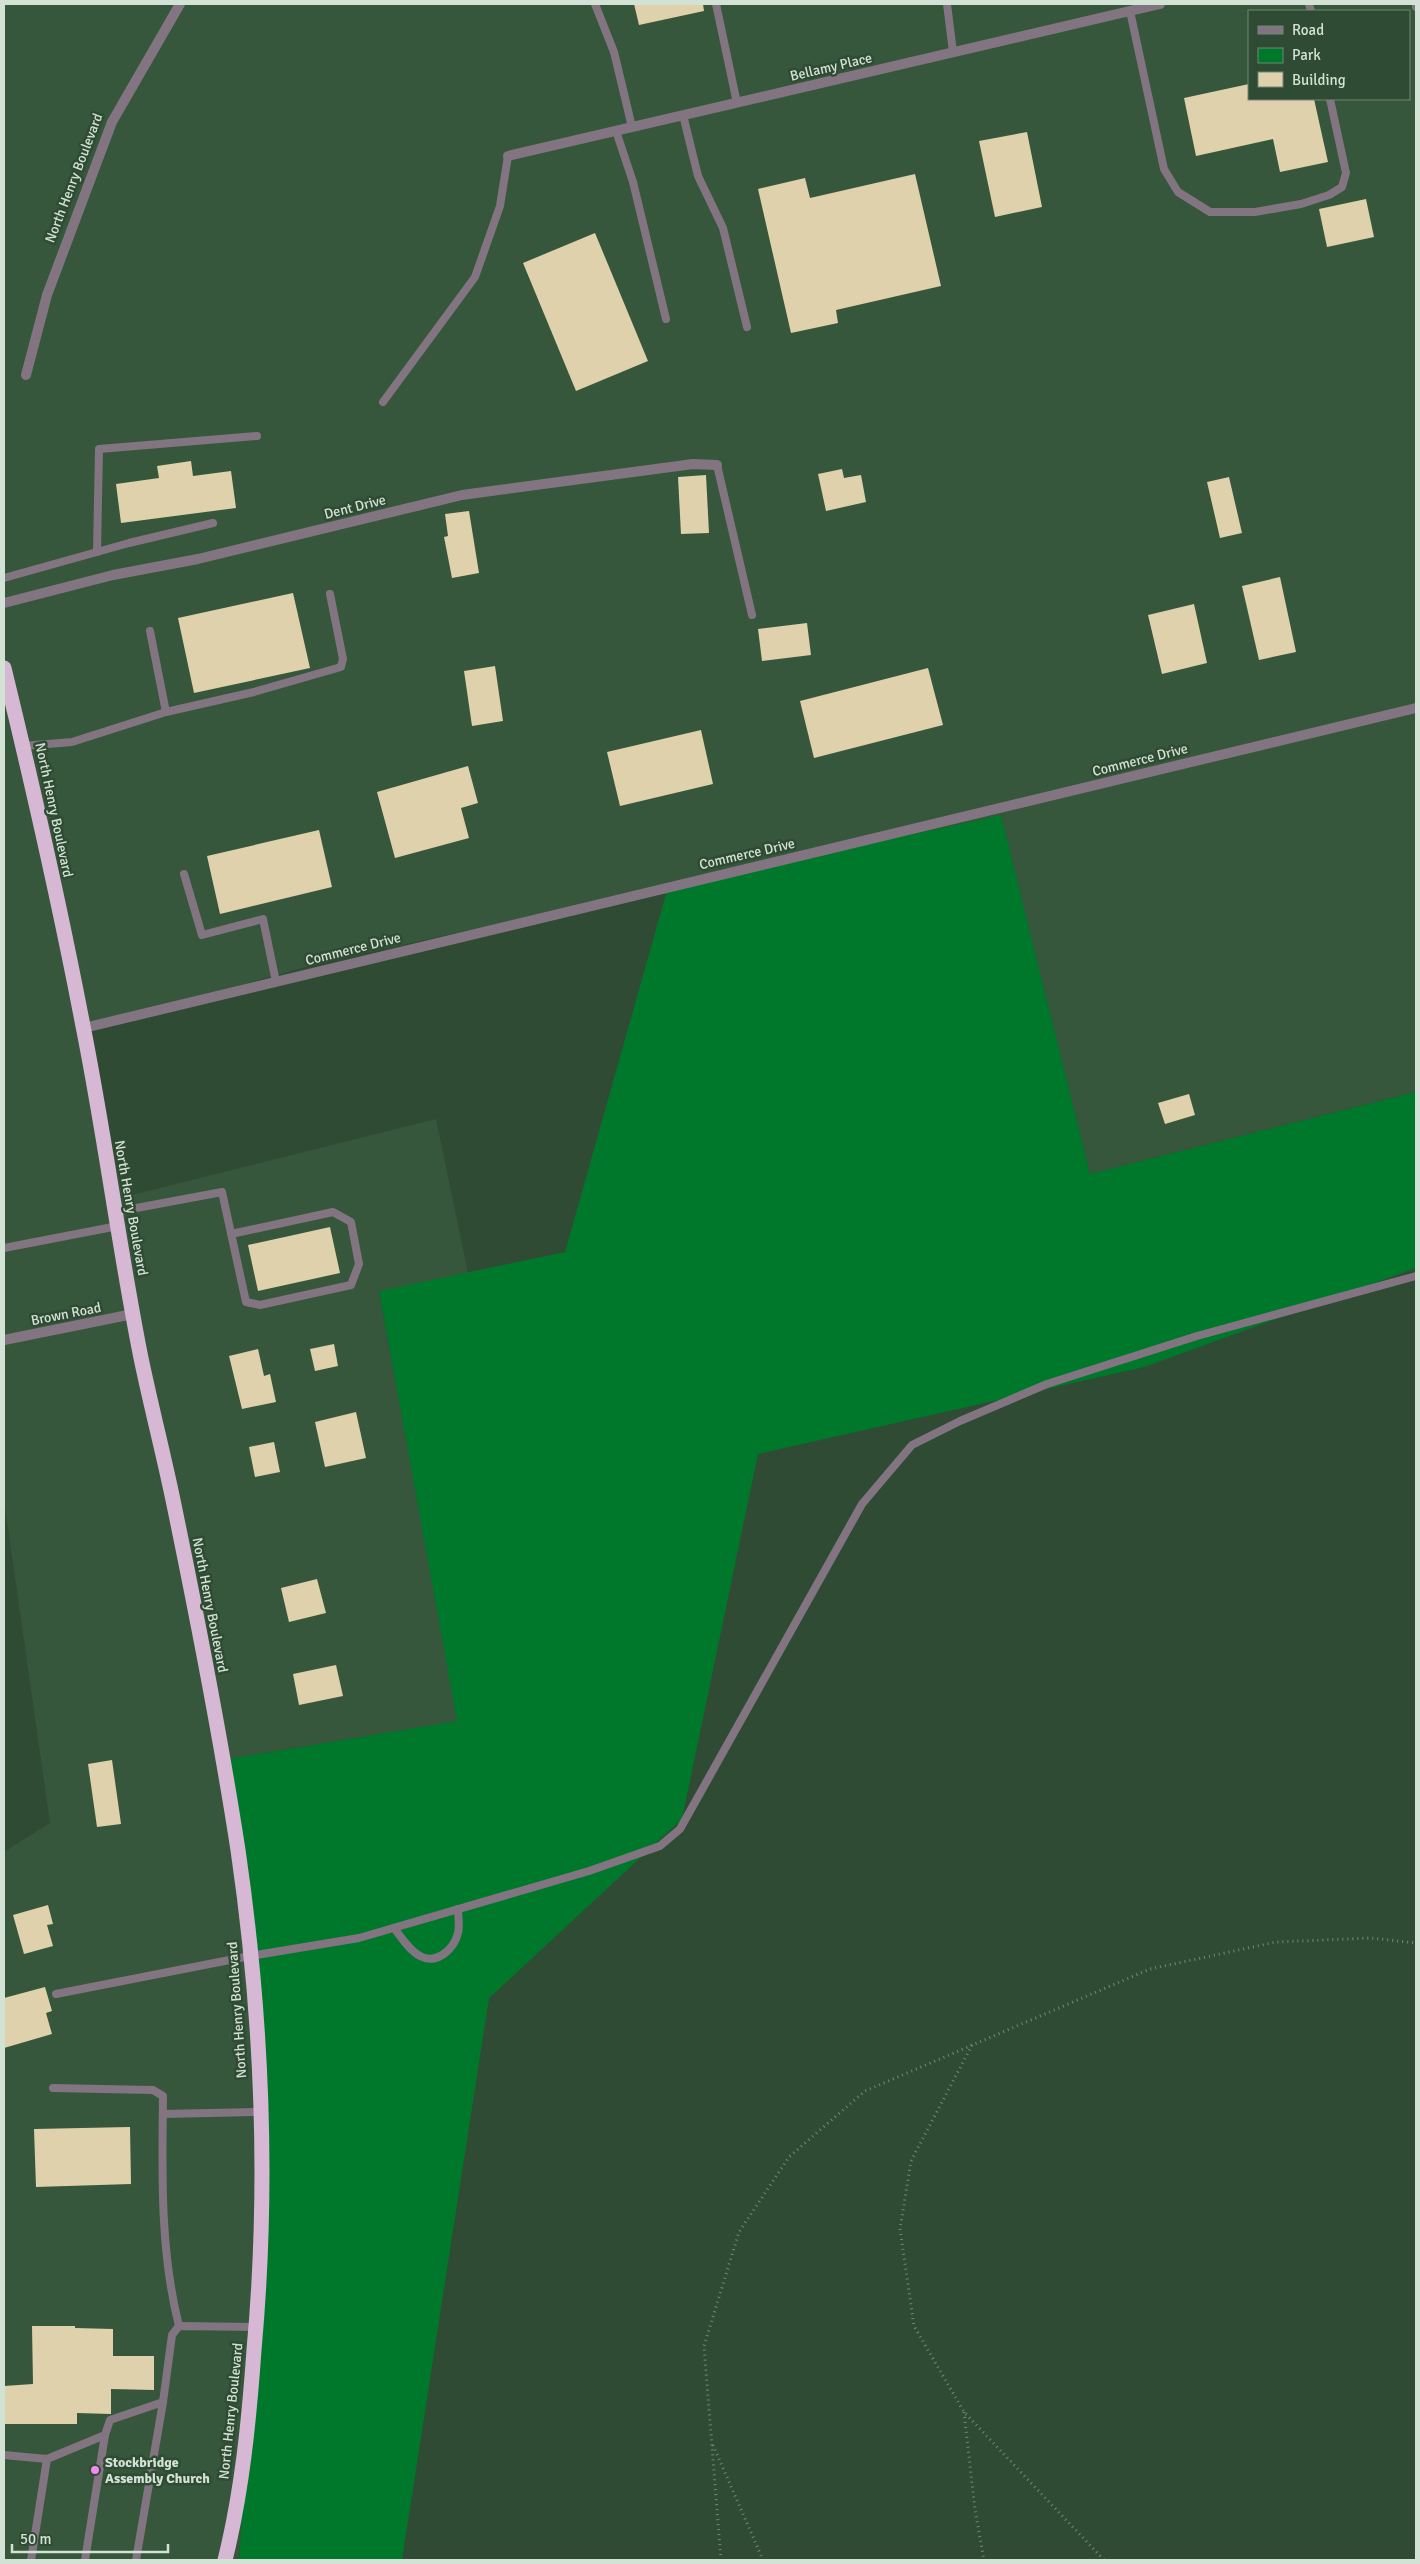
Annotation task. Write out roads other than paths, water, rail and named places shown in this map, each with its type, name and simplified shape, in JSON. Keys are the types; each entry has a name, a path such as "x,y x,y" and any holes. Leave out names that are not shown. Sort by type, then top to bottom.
{"highway":[{"name":"North Henry Boulevard","path":"4,668 23,746 84,1028 133,1314 213,1701 238,1851 250,1956 260,2112 262,2201 256,2327 243,2462 234,2524 225,2560"}],"street":[{"name":"North Henry Boulevard","path":"26,375 47,295 112,122 180,4"},
{"name":"Bellamy Place","path":"508,156 1160,4"},
{"name":"Dent Drive","path":"4,603 113,575 198,559 462,495 693,464 717,464"},
{"name":"Commerce Drive","path":"84,1028 1416,708"},
{"name":"Brown Road","path":"4,1340 133,1314"}],"lane":[{"path":"595,4 614,52 632,127"},
{"path":"716,4 737,103"},
{"path":"947,4 953,52"},
{"path":"1130,11 1164,169 1178,192 1210,212 1255,212 1302,204 1329,195 1342,187 1346,173 1330,100"},
{"path":"682,115 698,176 723,228 747,327"},
{"path":"616,131 632,182 666,319"},
{"path":"383,402 475,277 500,206 508,156"},
{"path":"97,552 99,449 257,436"},
{"path":"717,464 752,615"},
{"path":"4,578 213,523"},
{"path":"23,746 72,742 166,712 254,692 341,667 343,659 330,594"},
{"path":"150,631 166,712"},
{"path":"184,874 202,935 263,919 276,982"},
{"path":"4,1248 222,1192 246,1302 260,1305 351,1285 359,1264 351,1222 333,1212 232,1234"},
{"path":"56,1994 250,1956 359,1938 589,1871 660,1846 680,1829 862,1504 912,1445 960,1421 1047,1384 1197,1336 1416,1276"},
{"path":"394,1928 414,1952 421,1957 433,1959 446,1952 456,1939 458,1910"},
{"path":"53,2088 153,2090 164,2096 162,2198 169,2286 179,2326"},
{"path":"163,2114 260,2112"},
{"path":"179,2326 256,2327"},
{"path":"136,2560 163,2402 172,2335 179,2326"},
{"path":"85,2560 104,2435 110,2420 163,2402"},
{"path":"4,2455 47,2459 104,2435"},
{"path":"31,2560 47,2459"}],"place":[{"name":"Stockbridge Assembly Church","path":"95,2470"}]}
